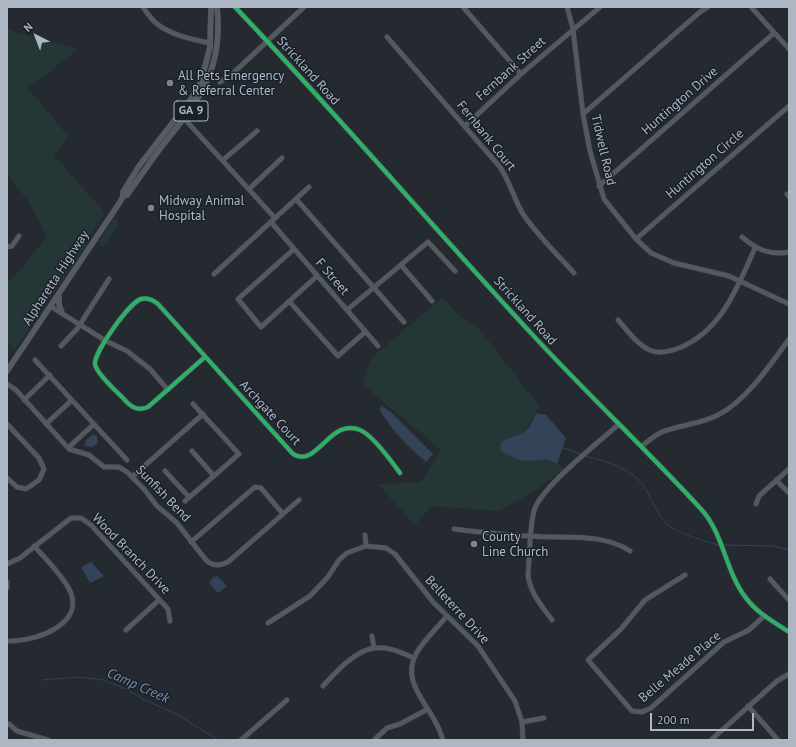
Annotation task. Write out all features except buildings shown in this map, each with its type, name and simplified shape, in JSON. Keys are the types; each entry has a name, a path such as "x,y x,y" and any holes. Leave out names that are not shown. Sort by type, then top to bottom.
{"main road":[{"name":"GA 9","path":"123,196 123,192 139,166 180,114 201,82 207,64 210,43 211,7"},
{"name":"GA 9","path":"123,196 127,195 203,92 212,69 219,36 217,7"},
{"name":"Alpharetta Highway","path":"7,371 123,196"},
{"path":"59,293 59,304 62,313"}],"street":[{"path":"143,7 153,20 163,28 194,40 210,43"},
{"name":"Strickland Road","path":"235,7 518,319 642,446 710,520 719,535 740,590 751,604 764,616 789,632"},
{"path":"220,82 230,76 304,7"},
{"path":"463,7 521,74"},
{"name":"Tidwell Road","path":"567,7 573,29 583,114 599,186 604,199 636,239 651,253 661,259 716,272 740,281 789,304"},
{"name":"Fernbank Street","path":"465,126 521,74 600,7"},
{"path":"583,114 700,12 708,7"},
{"path":"751,7 789,49"},
{"name":"Huntington Drive","path":"599,186 774,33"},
{"name":"Fernbank Court","path":"387,38 465,126 508,178 512,193 524,216 574,273"},
{"name":"Huntington Circle","path":"636,239 789,106"},
{"path":"180,114 275,218"},
{"path":"223,160 256,131"},
{"path":"249,189 282,158"},
{"path":"214,274 309,187"},
{"name":"F Street","path":"296,199 342,248 373,288 404,322"},
{"name":"F Street","path":"271,222 378,346"},
{"path":"7,247 12,246 19,236"},
{"path":"742,237 755,248 779,254 789,252"},
{"path":"347,310 428,242 455,271"},
{"path":"618,320 641,345 658,352 673,350 698,339 731,302 755,248"},
{"path":"294,249 238,299 261,327 317,276"},
{"path":"401,265 432,301"},
{"path":"61,346 80,324 109,279"},
{"name":"Archgate Court","path":"205,357 148,407 142,410 136,410 128,404 99,372 96,366 97,356 106,341 134,304 139,300 148,299 158,304 295,455 303,457 308,456 338,431 346,428 354,428 366,434 400,473"},
{"path":"289,301 338,356 365,332"},
{"path":"50,306 106,341 127,351 150,370 168,390"},
{"path":"642,446 663,432 695,424 719,414 741,398 764,374 789,339"},
{"path":"35,360 126,460"},
{"path":"24,400 50,376"},
{"name":"Sunfish Bend","path":"7,384 16,390 68,448 75,452 89,455 104,467 120,467 132,477 157,506 176,522 209,563 217,565 230,561 299,500"},
{"path":"46,424 72,400"},
{"path":"185,501 239,454 193,404"},
{"path":"132,477 203,414"},
{"path":"7,424 40,460 44,469 39,480 26,489 17,487 7,478"},
{"path":"68,448 94,424"},
{"path":"552,620 535,596 529,584 531,536 534,511 539,499 550,486 619,424"},
{"path":"192,451 214,476"},
{"path":"756,504 759,496 789,469"},
{"path":"165,471 189,497"},
{"path":"776,480 789,493"},
{"path":"191,542 255,487 261,488 283,514"},
{"name":"Wood Branch Drive","path":"7,564 20,558 71,518 81,518 91,525 168,609 170,621"},
{"path":"454,529 531,536 606,540 620,544 630,551"},
{"path":"365,535 366,546"},
{"path":"10,641 21,641 57,629 66,622 70,612 72,602 68,587 34,546"},
{"name":"Belleterre Drive","path":"268,623 310,596 321,585 342,556 356,548 366,546 382,547 395,554 417,583 447,616 478,646 515,701 522,722 523,740"},
{"name":"Belle Meade Place","path":"685,575 645,600 621,629 588,660 594,670 632,711 640,713 648,710 724,642 750,630 764,616"},
{"path":"770,579 789,600"},
{"path":"7,582 7,588"},
{"path":"126,630 159,600"},
{"path":"443,740 428,709 416,691 412,681 411,671 414,658 422,645 447,616"},
{"path":"372,636 374,648"},
{"path":"323,686 344,665 360,654 374,648 388,649 414,658"},
{"path":"714,739 779,679 789,674"},
{"path":"241,740 287,700"},
{"path":"748,706 778,740"},
{"path":"374,740 387,728 400,724 428,709"},
{"path":"522,722 544,718"},
{"path":"9,724 17,730 48,740"}],"shaded area":[{"path":"7,24 9,30 78,49 28,88 68,136 54,155 105,213 88,237 86,246 14,351 7,341 7,280 13,279 47,236 28,201 7,174"},
{"path":"116,218 118,226 105,246 101,246 99,241 111,221"},
{"path":"442,298 462,318 480,330 539,406 529,424 524,441 540,456 565,468 535,491 498,511 431,506 415,525 378,484 421,482 441,450 362,384 371,358"}],"water":[{"path":"381,405 392,413 433,454 426,462 395,432 380,410"},
{"path":"537,413 546,415 566,438 557,464 547,459 529,461 520,460 500,451 501,443 525,432"},
{"path":"93,434 97,436 98,442 93,447 84,446 86,440"},
{"path":"91,562 104,576 90,583 81,567"},
{"path":"217,576 227,586 218,593 209,583 213,577"}],"waterway":[{"path":"563,448 581,454"},
{"path":"586,456 617,466 638,479 643,485 656,509 669,526 690,536 718,545"},
{"path":"724,545 774,546 789,550"},
{"name":"Camp Creek","path":"42,680 78,677 103,680 126,689 143,699 178,715 218,740"}],"cycle path":[{"path":"235,7 310,87 530,332 701,509 715,530 733,576 746,598 760,613 789,632"},
{"path":"205,357 148,407 140,409 128,403 102,377 95,364 100,349 121,318 136,302 144,298 150,299 158,304 293,454 302,457 309,455 340,430 349,428 360,430 371,437 400,473"}],"place":[{"name":"All Pets Emergency & Referral Center","path":"170,83"},
{"name":"Midway Animal Hospital","path":"151,208"},
{"name":"County Line Church","path":"474,544"}]}
